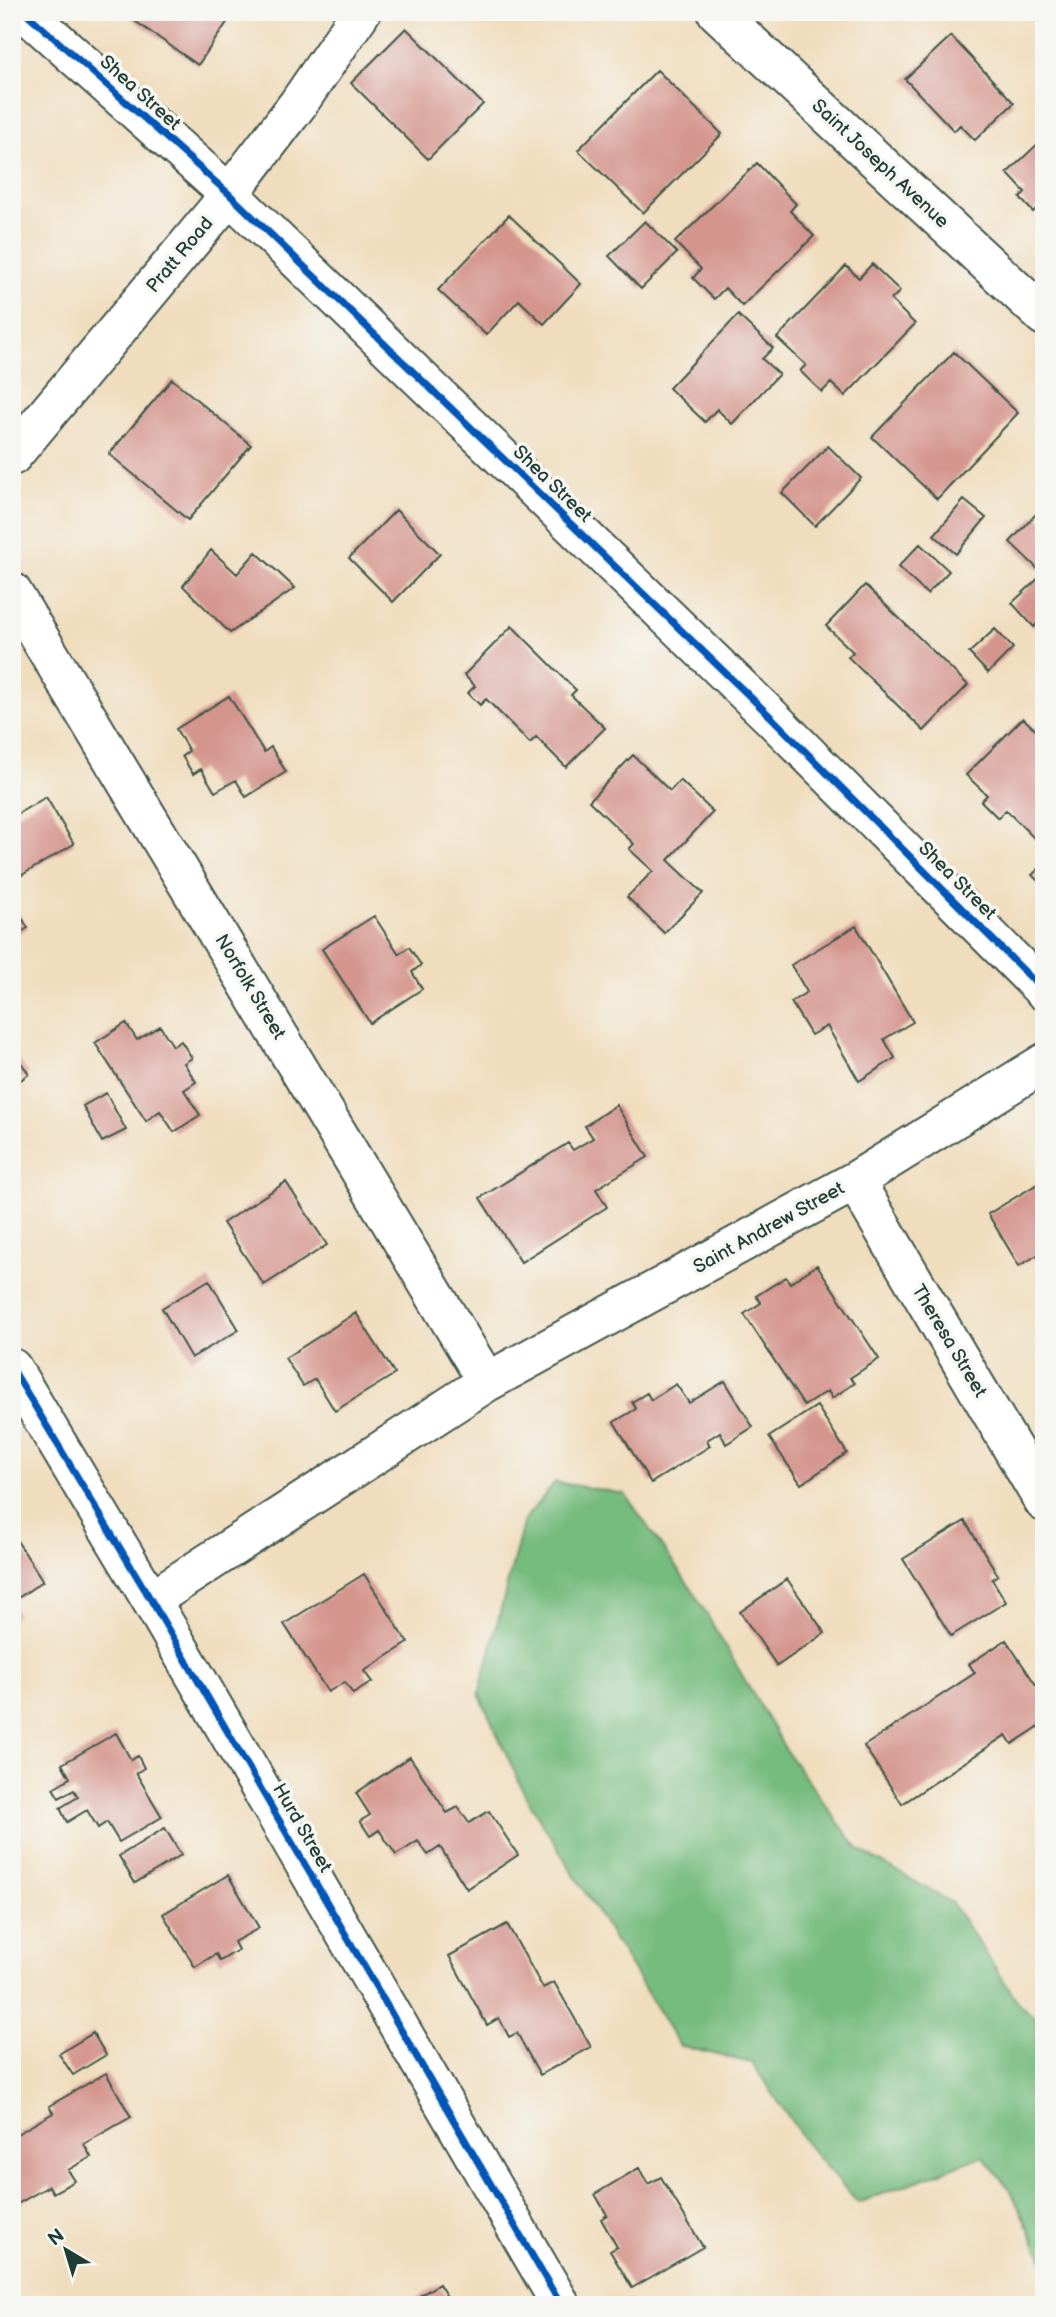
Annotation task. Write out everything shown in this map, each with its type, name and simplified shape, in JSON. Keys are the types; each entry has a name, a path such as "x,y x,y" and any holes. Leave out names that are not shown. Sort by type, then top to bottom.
{"street":[{"name":"Shea Street","path":"25,12 229,194 771,717 1044,991"},
{"name":"Pratt Road","path":"12,456 229,194 298,104 361,12"},
{"name":"Saint Joseph Avenue","path":"717,12 1044,316"},
{"name":"Norfolk Street","path":"12,592 487,1382"},
{"name":"Saint Andrew Street","path":"151,1600 487,1382 855,1181 1044,1063"},
{"name":"Theresa Street","path":"855,1181 1044,1502"},
{"name":"Hurd Street","path":"12,1368 151,1600 561,2305"}],"green space":[{"path":"555,1482 625,1494 696,1596 788,1754 858,1849 952,1903 1021,2006 1044,2024 1044,2262 1011,2191 983,2156 858,2203 811,2150 752,2063 680,2046 525,1795 479,1694 524,1520"}],"building":[{"path":"137,12 234,12 198,65 132,19"},
{"path":"406,28 483,104 428,159 351,83"},
{"path":"951,36 1014,103 975,140 960,125 954,131 905,79"},
{"path":"657,70 722,134 643,213 578,150"},
{"path":"1044,138 1044,210 1040,206 1033,212 1020,198 1025,192 1007,173"},
{"path":"757,163 796,204 790,211 814,236 742,306 725,288 714,299 693,278 701,269 675,242"},
{"path":"509,215 581,284 544,324 519,300 486,335 438,290"},
{"path":"645,221 677,253 641,289 609,256"},
{"path":"872,264 900,291 891,300 915,324 845,396 831,383 822,392 800,371 806,365 777,338 846,266 859,278"},
{"path":"738,315 773,348 762,359 779,374 732,424 717,409 705,422 669,388"},
{"path":"954,352 1018,413 937,499 872,437"},
{"path":"172,379 251,445 188,520 109,454"},
{"path":"828,446 861,478 815,526 782,493"},
{"path":"964,500 986,518 956,554 934,535"},
{"path":"396,510 440,554 393,602 349,558"},
{"path":"1036,514 1044,522 1044,575 1010,542"},
{"path":"920,544 949,571 927,594 898,567"},
{"path":"211,550 237,574 256,552 295,588 230,633 183,586"},
{"path":"1041,576 1044,579 1044,618 1034,627 1012,603"},
{"path":"865,585 968,685 924,731 848,657 853,652 826,626"},
{"path":"512,626 576,690 571,695 605,728 566,767 536,737 530,743 486,699 480,705 468,693 475,686 464,675"},
{"path":"995,629 1013,648 988,673 969,653"},
{"path":"229,696 264,752 271,747 286,772 246,797 236,780 215,792 201,769 193,774 182,756 189,751 176,729"},
{"path":"1023,718 1044,738 1044,833 1036,840 1006,810 998,818 981,801 987,795 966,775"},
{"path":"633,755 670,791 680,780 713,812 668,860 703,893 664,933 627,897 653,871 629,849 634,844 589,801"},
{"path":"46,797 74,844 12,881 12,817"},
{"path":"1044,864 1044,887 1032,875"},
{"path":"12,902 28,928 12,937"},
{"path":"374,916 399,954 409,947 421,965 412,972 422,989 370,1023 322,949"},
{"path":"856,926 913,1022 884,1039 895,1058 859,1081 827,1026 811,1035 791,1002 807,992 791,965"},
{"path":"126,1023 137,1040 160,1026 173,1046 181,1041 192,1058 184,1063 196,1082 184,1090 200,1115 174,1132 160,1111 146,1121 95,1043"},
{"path":"12,1050 29,1074 12,1086"},
{"path":"106,1093 126,1130 102,1142 83,1106"},
{"path":"616,1105 648,1157 596,1189 607,1207 521,1262 480,1198 568,1143 573,1150 593,1138 585,1126"},
{"path":"1044,1180 1044,1251 1019,1266 988,1214"},
{"path":"286,1182 327,1245 264,1285 223,1223"},
{"path":"817,1265 879,1359 850,1378 855,1383 832,1398 828,1391 804,1406 744,1314 761,1303 756,1296 786,1277 790,1283"},
{"path":"209,1280 239,1330 191,1358 162,1308"},
{"path":"356,1313 395,1374 335,1411 315,1379 303,1386 285,1358"},
{"path":"725,1381 753,1427 726,1444 720,1432 707,1440 710,1446 651,1483 614,1422 636,1409 632,1402 647,1393 651,1400 676,1384 689,1403"},
{"path":"817,1406 847,1453 801,1484 769,1437"},
{"path":"965,1521 998,1575 992,1579 1006,1602 951,1636 903,1559"},
{"path":"12,1533 43,1581 12,1602"},
{"path":"364,1574 408,1643 364,1671 372,1682 353,1694 345,1682 328,1692 284,1624"},
{"path":"787,1579 825,1633 777,1666 740,1612"},
{"path":"12,1604 18,1615 12,1619"},
{"path":"1006,1640 1044,1697 1044,1723 1012,1744 1006,1735 902,1804 864,1746 975,1673 969,1664"},
{"path":"116,1733 131,1760 138,1756 144,1768 136,1773 162,1817 119,1842 107,1822 98,1828 87,1810 67,1822 60,1808 78,1797 74,1790 59,1798 53,1788 70,1778 62,1764"},
{"path":"410,1757 447,1813 458,1807 469,1823 489,1811 518,1855 467,1889 440,1847 428,1855 418,1841 396,1855 379,1830 370,1836 360,1821 370,1815 356,1793"},
{"path":"165,1828 181,1855 135,1883 119,1856"},
{"path":"228,1875 259,1928 234,1942 238,1950 220,1961 216,1954 195,1967 163,1914"},
{"path":"507,1924 543,1988 554,1982 591,2047 540,2075 517,2033 509,2037 499,2018 487,2025 449,1956"},
{"path":"93,2033 106,2055 73,2075 59,2054"},
{"path":"106,2073 131,2117 84,2144 91,2157 68,2170 75,2181 53,2193 49,2186 12,2207 12,2137 53,2113 49,2106"},
{"path":"639,2168 648,2184 661,2177 703,2247 632,2288 610,2251 617,2247 601,2219 607,2215 595,2194"},
{"path":"439,2284 452,2305 405,2305"}],"cycle path":[{"path":"25,12 229,194 771,717 1044,991"},
{"path":"12,1368 151,1600 561,2305"}]}
